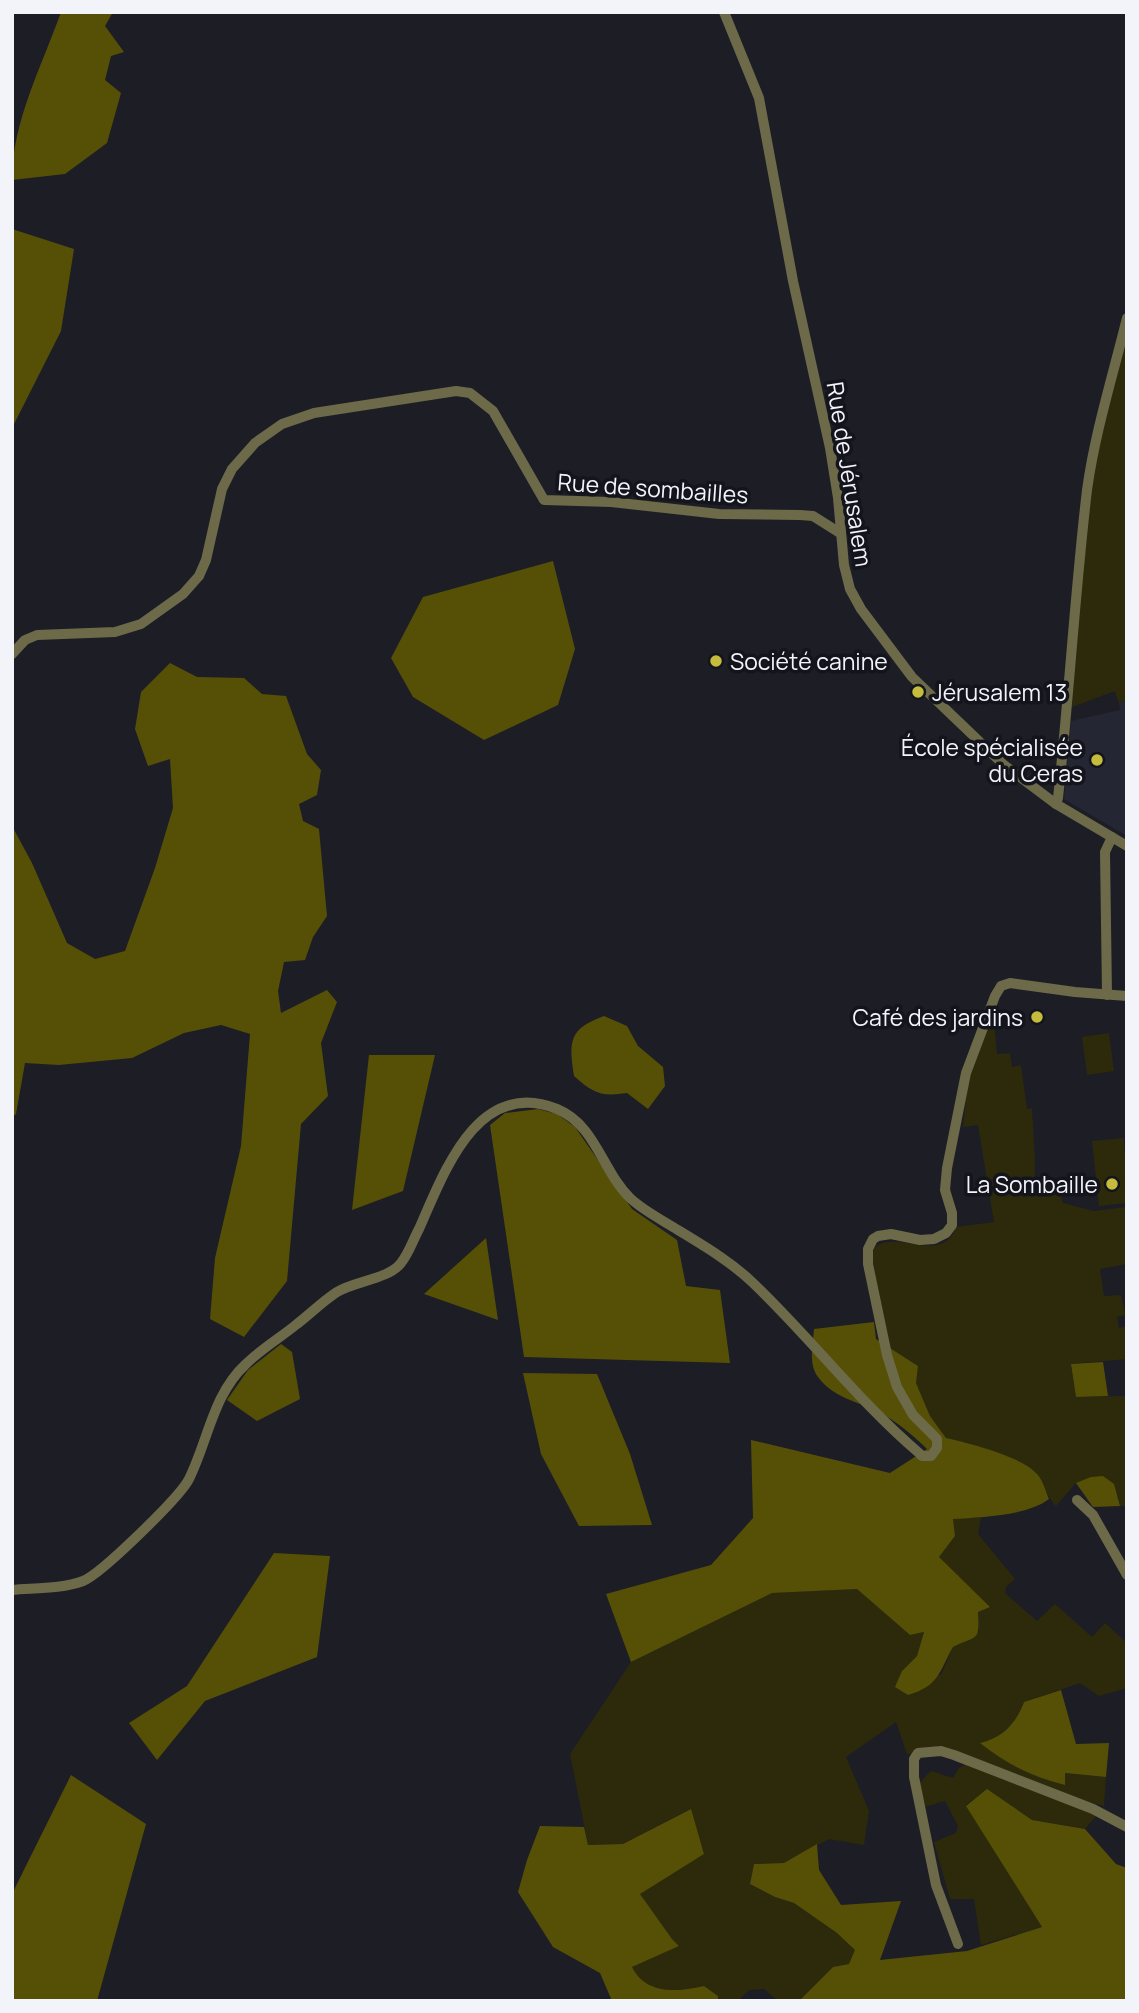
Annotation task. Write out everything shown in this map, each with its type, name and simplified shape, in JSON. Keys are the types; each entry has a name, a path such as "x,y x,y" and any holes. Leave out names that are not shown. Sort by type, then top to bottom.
{"street":[{"name":"Rue de Jérusalem","path":"724,12 759,98 793,281 830,448 850,589 860,609 917,682 1004,765 1056,804 1127,846"},
{"path":"1056,804 1068,706 1087,490 1094,449 1127,318"},
{"name":"Rue de sombailles","path":"12,654 25,640 37,635 115,632 141,624 183,594 200,576 222,489 232,469 255,443 282,424 314,413 456,391 470,393 493,411 544,499 611,502 719,514 813,516 841,533"},
{"path":"1107,995 1105,852 1112,837"},
{"path":"12,1590 70,1584 89,1578 164,1510 190,1478 219,1402 236,1373 339,1291 397,1268 407,1255 440,1184 465,1139 482,1119 513,1104 536,1104 560,1110 578,1123 593,1140 616,1180 630,1198 739,1271 883,1420 922,1456 931,1455 937,1448 937,1439 913,1415 903,1400 891,1371 868,1264 870,1244 873,1239 884,1234 934,1239 946,1233 952,1225 952,1213 946,1196 946,1176 966,1073 990,1007 1001,986 1010,984 1127,996"},
{"path":"1077,1500 1093,1515 1127,1575"},
{"path":"958,1944 936,1885 914,1777 914,1759 918,1753 941,1751 954,1755 1093,1809 1127,1827"}],"shaded area":[{"path":"61,12 113,12 105,26 124,52 111,56 105,80 121,93 107,143 65,174 12,180 13,158 22,116"},
{"path":"12,229 74,249 61,331 12,428"},
{"path":"1127,332 1127,701 1119,702 1121,710 1115,691 1072,707 1081,577 1084,573 1081,572 1092,470"},
{"path":"553,561 575,649 558,705 484,740 413,697 391,658 423,597"},
{"path":"170,663 197,677 244,678 262,694 286,696 307,754 321,770 317,795 299,804 303,821 319,829 327,916 313,937 305,960 284,962 278,991 281,1013 327,990 337,1002 321,1043 328,1096 301,1124 287,1281 244,1337 210,1319 215,1258 241,1146 250,1034 221,1025 184,1033 132,1058 59,1065 25,1063 16,1114 12,1117 12,826 32,863 67,943 95,959 125,951 173,808 170,759 148,766 135,729 141,692"},
{"name":"École spécialisée du Ceras","path":"1127,701 1127,836 1064,799 1071,721 1120,710 1119,702"},
{"path":"993,1011 997,1054 1010,1053 1012,1067 1021,1065 1027,1109 1032,1108 1034,1193 1060,1195 1063,1203 1094,1211 1127,1207 1127,1264 1100,1269 1104,1296 1121,1295 1125,1315 1117,1317 1119,1328 1127,1326 1127,1359 1071,1364 1076,1397 1127,1396 1127,1506 1120,1506 1118,1496 1076,1483 1056,1506 1040,1478 1029,1468 994,1452 946,1438 930,1416 916,1383 918,1366 889,1347 872,1258 874,1248 883,1243 894,1242 930,1246 941,1244 950,1238 956,1227 994,1222 978,1125 963,1127 969,1071"},
{"path":"604,1016 627,1026 638,1046 663,1067 665,1086 648,1109 627,1093 598,1092 574,1076 572,1046 577,1032 583,1026"},
{"path":"1109,1033 1114,1071 1087,1075 1082,1037"},
{"path":"369,1055 435,1055 403,1191 352,1210"},
{"path":"538,1109 557,1114 575,1127 632,1209 677,1240 686,1286 720,1290 730,1363 524,1357 490,1125 505,1113"},
{"name":"La Sombaille","path":"1124,1138 1127,1203 1099,1206 1092,1141"},
{"path":"486,1238 498,1320 424,1294"},
{"path":"874,1322 876,1339 918,1366 916,1383 930,1416 946,1438 1020,1462 1039,1477 1049,1499 1040,1505 1016,1512 953,1519 955,1536 939,1557 990,1607 978,1612 975,1637 953,1647 937,1677 926,1687 908,1695 895,1687 902,1671 917,1656 924,1632 910,1635 857,1589 772,1593 631,1662 606,1594 711,1565 753,1518 751,1440 890,1473 927,1449 889,1418 833,1391 815,1372 812,1354 814,1329"},
{"path":"281,1344 292,1352 300,1399 257,1421 227,1400 248,1370"},
{"path":"1103,1362 1108,1396 1076,1397 1071,1364"},
{"path":"523,1373 597,1374 630,1454 652,1525 579,1526 541,1454"},
{"path":"1103,1476 1114,1484 1120,1506 1093,1507 1076,1483"},
{"path":"981,1517 978,1534 1015,1579 1006,1587 1005,1593 1037,1621 1055,1604 1092,1637 1105,1623 1127,1643 1127,1688 1099,1696 1080,1683 1024,1702 1008,1728 981,1743 1065,1785 1064,1773 1106,1777 1104,1806 1075,1798 950,1751 907,1754 896,1722 846,1757 869,1811 864,1845 829,1839 784,1863 754,1864 750,1884 794,1903 837,1933 856,1950 849,1964 833,1967 799,2001 778,2001 764,1989 749,1990 738,2001 718,2001 718,1996 704,1986 673,1990 646,1983 632,1967 679,1946 639,1893 704,1854 690,1809 623,1844 588,1845 570,1754 631,1662 772,1593 857,1589 910,1635 924,1632 917,1656 902,1671 941,1675 953,1647 979,1631 978,1612 939,1557 955,1536 953,1519"},
{"path":"274,1553 330,1556 317,1657 205,1701 157,1760 129,1723 187,1686"},
{"path":"1061,1690 1076,1744 1109,1743 1106,1777 1065,1773 1065,1785 1020,1769 980,1743 1008,1728 1024,1702"},
{"path":"968,1763 1097,1815 1085,1829 1032,1820 987,1790 966,1805 1042,1927 981,1945 974,1899 950,1899 934,1842 956,1833 958,1826 945,1801 924,1807 919,1783 931,1771 953,1778 959,1768"},
{"path":"71,1775 146,1824 97,2001 12,2001 12,1894"},
{"path":"987,1789 1032,1820 1085,1829 1116,1864 1127,1868 1127,2001 799,2001 833,1967 849,1964 855,1950 837,1933 794,1903 750,1884 754,1864 784,1863 817,1844 819,1870 841,1905 901,1901 880,1960 967,1951 1042,1927 966,1806"},
{"path":"691,1809 704,1854 640,1894 679,1946 632,1967 638,1976 654,1987 684,1990 704,1986 718,1996 718,2001 612,2001 600,1973 553,1947 518,1892 540,1826 584,1827 588,1845 623,1844"}],"place":[{"name":"Société canine","path":"716,661"},
{"name":"Jérusalem 13","path":"918,692"},
{"name":"École spécialisée du Ceras","path":"1097,760"},
{"name":"Café des jardins","path":"1037,1017"},
{"name":"La Sombaille","path":"1112,1184"}]}
